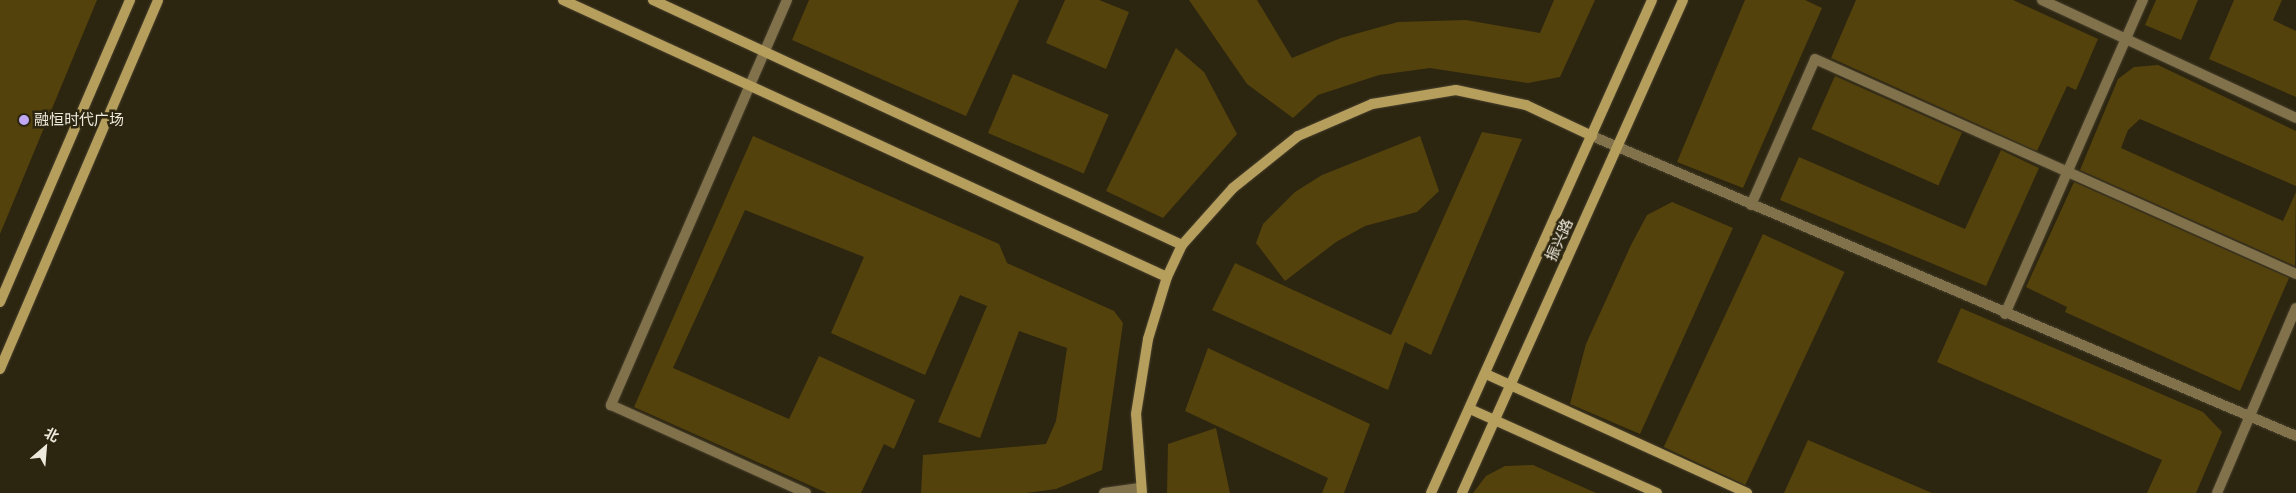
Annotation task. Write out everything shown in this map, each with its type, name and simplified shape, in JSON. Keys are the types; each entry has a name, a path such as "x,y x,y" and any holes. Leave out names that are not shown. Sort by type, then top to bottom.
{"main road":[{"path":"0,302 130,0"},
{"path":"0,369 158,0"},
{"path":"563,0 1168,277"},
{"path":"652,0 1182,245"},
{"name":"振兴路","path":"1431,493 1470,410 1652,0"},
{"name":"振兴路","path":"1462,493 1511,388 1616,146 1683,0"},
{"path":"1141,490 1136,414 1148,339 1168,277 1182,245 1232,188 1298,136 1372,104 1456,90 1526,104 1592,136"},
{"path":"1486,374 1511,388 1747,493"},
{"path":"1470,410 1657,493"}],"street":[{"path":"787,0 611,405 806,493"},
{"path":"2042,0 2296,118"},
{"path":"2004,314 2143,0"},
{"path":"1751,205 1815,59 2296,274"},
{"path":"1592,136 2004,314 2296,436"},
{"path":"2217,493 2296,308"},
{"path":"1104,493 1141,490"}],"building":[{"name":"融恒时代广场","path":"0,0 97,0 0,234"},
{"path":"809,0 1019,0 966,116 792,40"},
{"path":"1065,0 1099,0 1129,12 1106,69 1046,43"},
{"path":"1189,0 1257,0 1292,58 1341,38 1398,22 1466,20 1540,33 1554,0 1595,0 1560,77 1528,83 1430,68 1379,75 1318,95 1293,118 1247,84"},
{"path":"1745,0 1805,0 1822,8 1743,188 1677,162"},
{"path":"1856,0 2013,0 2098,39 2076,90 2067,86 2037,151 1831,58"},
{"path":"2156,0 2198,0 2181,40 2145,25"},
{"path":"2234,0 2282,0 2273,20 2296,31 2296,97 2209,59"},
{"path":"1176,48 1204,72 1237,134 1163,218 1106,191"},
{"path":"2158,65 2296,131 2296,186 2140,119 2128,130 2121,148 2283,221 2296,192 2295,266 2080,170 2118,79 2134,67"},
{"path":"1013,74 1109,115 1084,174 988,133"},
{"path":"1835,76 1962,133 1938,186 1811,129"},
{"path":"1482,132 1522,139 1431,355 1405,342 1388,390 1212,310 1235,263 1391,335"},
{"path":"753,136 999,244 1007,263 1114,311 1123,323 1102,470 1056,489 1026,493 921,493 923,455 1046,444 1056,421 1067,348 1019,331 980,438 938,422 987,306 960,295 925,375 831,333 864,257 745,210 673,368 789,419 819,356 915,400 894,449 884,444 861,493 827,493 634,407"},
{"path":"1420,136 1439,191 1417,212 1365,226 1336,242 1285,281 1256,243 1263,224 1295,192 1322,175"},
{"path":"2001,150 2039,168 1986,286 1780,200 1799,157 1965,229"},
{"path":"2074,182 2289,278 2240,391 2065,312 2067,307 2026,287"},
{"path":"1672,202 1733,228 1640,434 1570,404 1586,344 1631,245 1647,215"},
{"path":"1763,234 1845,272 1745,485 1664,447"},
{"path":"1961,308 2203,412 2222,432 2196,493 2147,493 2162,460 1937,362"},
{"path":"1208,348 1370,424 1344,493 1322,493 1328,478 1185,411"},
{"path":"1216,428 1230,493 1167,493 1168,444"},
{"path":"1808,440 1932,493 1784,493"},
{"path":"1533,465 1596,493 1473,493 1486,476 1505,466"}],"place":[{"name":"融恒时代广场","path":"24,120"}]}
